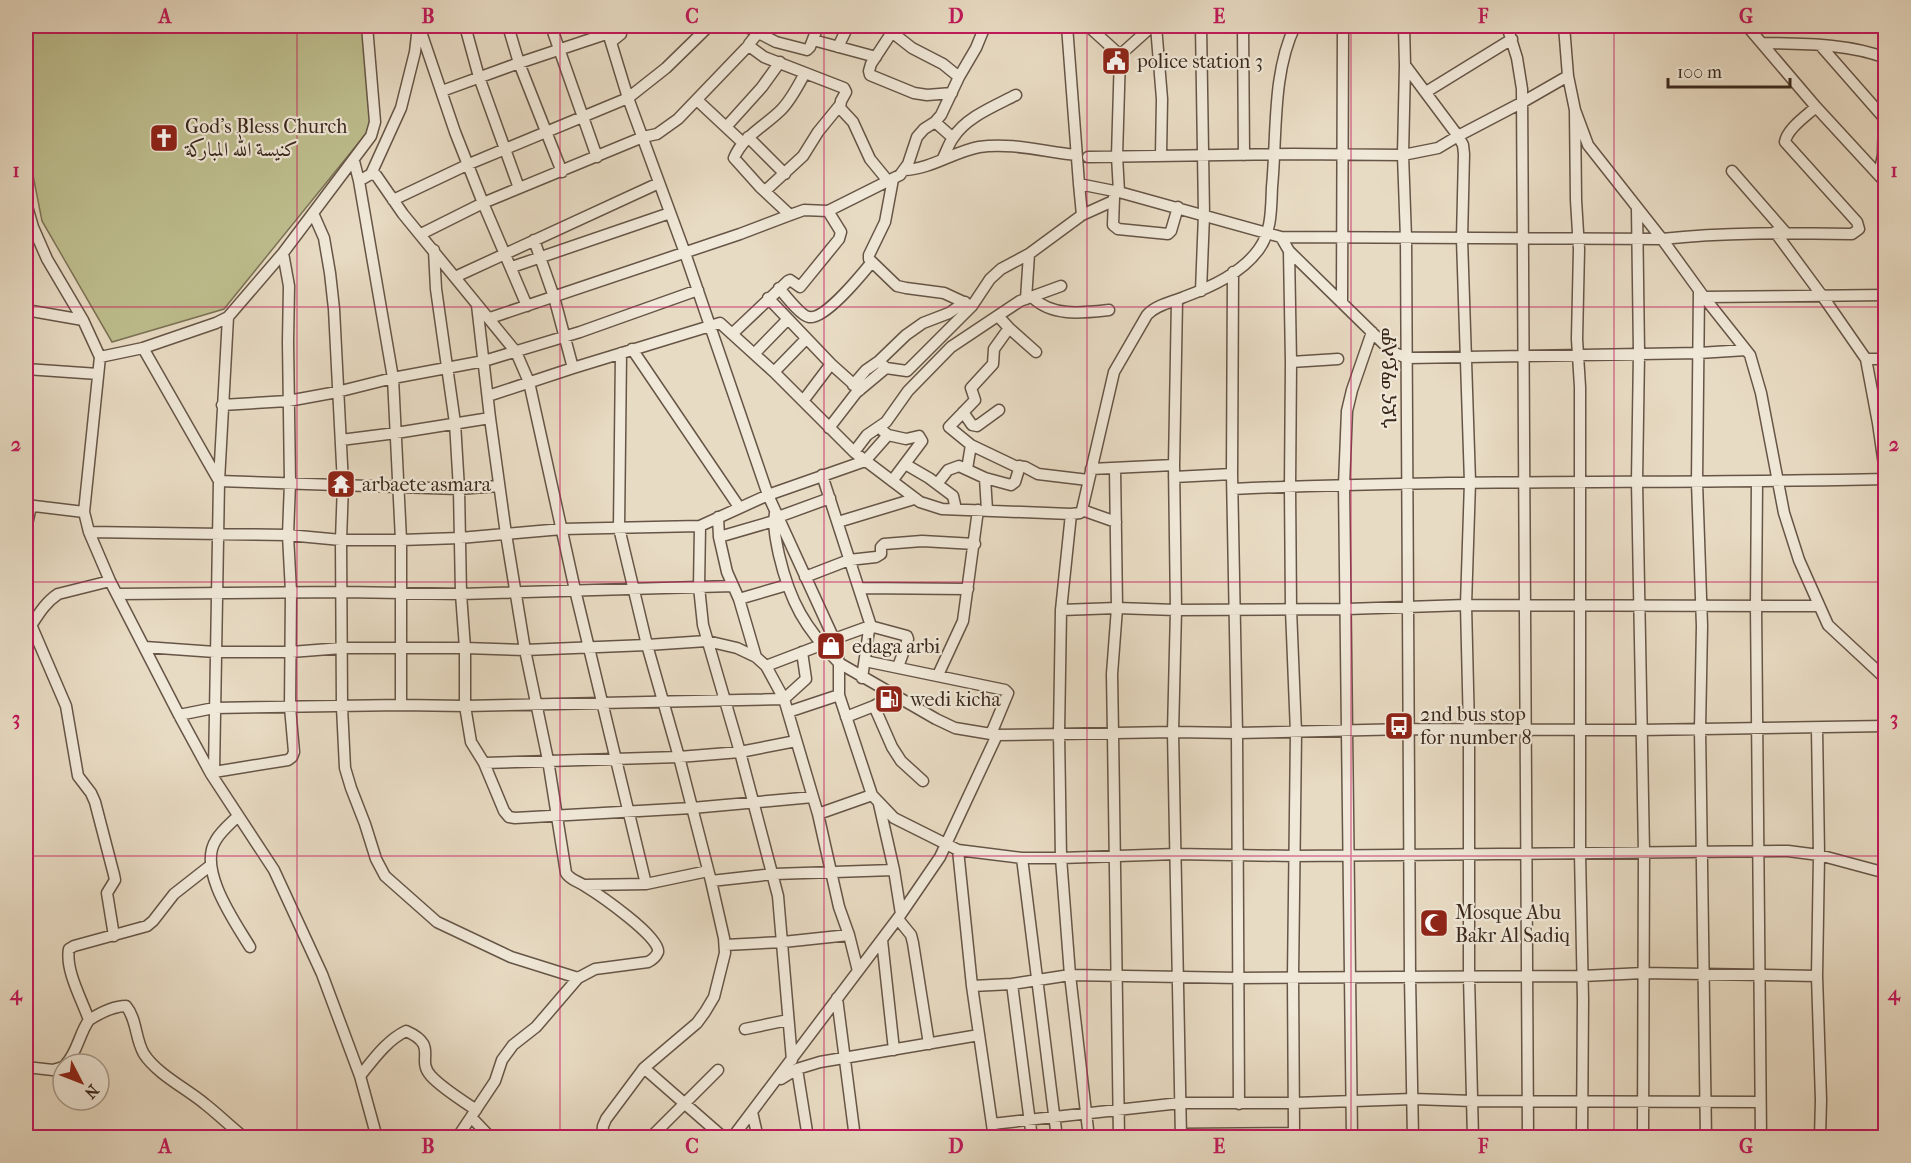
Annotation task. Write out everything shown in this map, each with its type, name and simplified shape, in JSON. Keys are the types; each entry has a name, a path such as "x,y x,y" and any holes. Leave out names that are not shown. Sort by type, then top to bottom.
{"street":[{"path":"100,357 143,348 228,317 283,253 354,161 375,129 368,26"},
{"path":"419,26 483,203 527,306"},
{"path":"359,181 370,174 401,108 419,26"},
{"path":"465,26 479,77 519,188"},
{"path":"508,26 519,63 562,172"},
{"path":"551,26 597,157"},
{"path":"442,91 560,49 609,34 621,34 621,26"},
{"path":"393,200 469,164 628,99 666,68 709,26"},
{"path":"745,26 784,45 807,50 818,26"},
{"path":"837,47 848,26"},
{"path":"490,318 685,253 804,210 828,211 890,180 904,170 917,137 941,115 987,26"},
{"path":"1067,26 1082,215"},
{"path":"1090,26 1120,55 1118,156 1113,225 1115,228 1158,233 1170,232 1178,207"},
{"path":"1120,55 1150,28 1156,26 1162,99 1161,155"},
{"path":"1201,26 1204,215 1201,291"},
{"path":"1243,26 1244,155"},
{"path":"488,396 720,323 774,372 854,452 914,499 933,507 956,509 1080,513 1111,380 1117,364 1150,312 1201,291 1233,272 1255,254 1268,233 1280,75 1287,45 1295,26"},
{"path":"1342,301 1343,26"},
{"name":"ጎደና ማይላም","path":"1404,26 1403,155 1406,238 1408,729 1413,1137"},
{"path":"1507,26 1520,75 1521,103 1528,1137"},
{"path":"1564,26 1568,76 1575,110 1588,145 1746,350 1752,361 1761,393 1791,536 1824,619 1832,630 1886,679"},
{"path":"1746,26 1882,179"},
{"path":"952,93 927,95 914,93 874,77 869,71 891,28 912,48 943,64 959,77"},
{"path":"421,234 483,203 643,137 657,134 697,100 758,33"},
{"path":"609,34 628,99 685,253 768,495 834,639 839,663 840,694 846,717 876,800 894,870 900,916 914,943 929,1044"},
{"path":"1426,92 1512,39"},
{"path":"813,40 876,57"},
{"path":"1762,43 1820,45 1868,51 1886,58"},
{"path":"749,45 764,57 843,86 846,92 840,105 818,132 803,156 765,191"},
{"path":"1820,45 1884,118 1882,179"},
{"path":"726,127 762,87 780,62"},
{"path":"1405,65 1458,136 1463,145 1464,154 1462,239 1470,483 1466,605 1469,729 1469,976 1473,1137"},
{"path":"790,215 735,162 734,158 745,140 784,108 805,73"},
{"path":"1088,157 1403,155 1424,152 1438,148 1568,76"},
{"path":"942,160 953,138 964,126 1016,95"},
{"path":"697,100 726,127 785,174"},
{"path":"840,105 842,111 853,122 870,159 890,180"},
{"path":"1079,184 1115,195 1178,207 1281,237 1662,239 1699,235 1781,232 1852,234 1858,229 1857,222 1785,142 1790,132 1816,107"},
{"path":"1575,110 1580,482 1582,1137"},
{"path":"935,122 953,138"},
{"path":"904,170 917,170 960,152 991,146 1076,155"},
{"path":"354,161 393,378 401,540 401,705"},
{"path":"1233,489 1524,482 1886,480 1882,423 1866,359 1781,232 1732,171"},
{"path":"370,174 376,175 393,200 516,352 529,382 589,648 646,884"},
{"path":"890,180 885,222 869,259 897,286 944,293 969,304"},
{"path":"455,277 659,183"},
{"path":"829,428 866,370 883,365 907,371 941,337 1001,269 1029,254 1082,215 1115,195"},
{"path":"26,203 28,235 47,259 83,320 100,357 84,512 89,532 110,581 179,715 238,816 274,870 318,963 360,1076 377,1137"},
{"path":"1637,208 1639,353 1637,481 1644,852 1643,1137"},
{"path":"732,334 768,298 790,280 800,287 841,236 841,232 828,211"},
{"path":"314,213 322,229 330,273 341,440 343,484 342,707 345,768 376,859 385,876 437,922 511,957 578,978"},
{"path":"512,267 670,213"},
{"path":"1281,237 1289,251 1372,332 1392,351 1407,358 1699,353 1746,350"},
{"path":"534,240 554,297 573,368"},
{"path":"434,250 436,289 455,423 465,648 465,706 471,742 484,763 504,811 509,817 515,818 692,808 813,797"},
{"path":"1177,300 1174,465 1176,610 1173,732 1181,1136 1292,1133 1295,1103 1293,977 1296,733 1291,609 1292,362 1289,251"},
{"path":"213,773 288,760 294,752 290,707 291,592 288,535 289,286 283,253"},
{"path":"1029,254 1029,298"},
{"path":"779,288 808,317 821,313 872,263"},
{"path":"1233,272 1232,474 1237,733 1239,1104"},
{"path":"854,452 867,435 886,422 908,391 951,347 1015,303 1060,286"},
{"path":"222,405 288,401 484,361 564,337 698,290"},
{"path":"1702,294 1823,297 1886,295"},
{"path":"1702,294 1697,482 1702,605 1700,729 1706,1137"},
{"path":"768,298 806,339 856,387"},
{"path":"1029,298 1058,311 1109,310"},
{"path":"883,365 906,336 922,323 969,304"},
{"path":"457,1137 495,1081 502,1060 513,1045 541,1022 578,978 595,969 648,962 657,952 657,946 631,918 584,885 568,877 566,873 548,760 535,704 506,534 477,305"},
{"path":"754,354 797,308"},
{"path":"26,310 83,320"},
{"path":"998,316 1036,352"},
{"path":"213,773 219,480 228,317"},
{"path":"1009,328 994,349 993,364 971,388 975,400 949,426 971,446 1044,476 1089,474 1115,468 1174,465"},
{"path":"1352,1137 1344,485 1347,411 1372,332"},
{"path":"941,337 951,347"},
{"path":"774,372 806,339"},
{"path":"143,348 219,480"},
{"path":"626,351 739,507"},
{"path":"602,1137 606,1119 644,1068 697,1023 705,1012 714,997 718,984 725,945 710,876 679,757 632,590 619,528 626,351"},
{"path":"1292,362 1338,359"},
{"path":"1866,359 1886,359"},
{"path":"803,402 831,364"},
{"path":"26,369 98,374"},
{"path":"963,412 972,424 977,426 999,410"},
{"path":"341,440 396,434 490,418"},
{"path":"879,428 888,435 906,439 916,436 922,439 922,443 892,481"},
{"path":"89,532 218,533 288,535 341,540 401,540 460,538 562,529 700,526 768,495 865,461 888,435"},
{"path":"967,469 971,446"},
{"path":"905,464 953,496 956,509"},
{"path":"937,484 950,468 959,466 985,478 1013,484 1020,466"},
{"path":"1115,468 1117,608 1113,674 1113,734 1119,1137"},
{"path":"1174,477 1232,474"},
{"path":"822,475 870,626 862,678"},
{"path":"938,675 963,621 975,544 983,510 985,478"},
{"path":"219,480 459,489 499,486"},
{"path":"1757,482 1761,1137"},
{"path":"719,537 830,498"},
{"path":"838,522 914,499"},
{"path":"26,529 28,506 84,512"},
{"path":"1082,510 1116,522"},
{"path":"1071,514 1061,610 1059,733 1061,858 1070,975 1089,1137"},
{"path":"776,516 787,585 804,623 821,645 839,663 862,678 954,728 994,735 1173,732 1296,733 1408,729 1641,730 1886,726"},
{"path":"718,517 719,537 727,572 739,599 756,657"},
{"path":"700,526 699,587 703,625 774,874 783,942 788,1020 808,1137"},
{"path":"805,578 849,560 876,557 881,554 882,545 897,542 975,544"},
{"path":"28,629 42,609 58,594 110,581"},
{"path":"739,599 787,585"},
{"path":"117,594 343,592 461,594 733,586"},
{"path":"859,588 968,589"},
{"path":"1061,610 1117,608 1347,609 1466,605 1819,606"},
{"path":"26,614 28,629 66,706 78,776 95,802 115,880 107,893 114,936"},
{"path":"834,639 870,626 908,637 898,667"},
{"path":"146,647 215,652 291,652 342,648 525,650 707,641 737,648 756,657 766,666 784,699 818,814 830,871 858,971"},
{"path":"766,666 821,645"},
{"path":"179,715 214,708 465,706 784,699 806,679 802,652"},
{"path":"732,1137 775,1082 795,1064 837,998 900,916 940,857 994,735 1008,693 938,675 865,661"},
{"path":"788,712 840,694"},
{"path":"846,717 893,695"},
{"path":"873,706 892,747 902,761 923,781"},
{"path":"1818,728 1819,855 1816,976 1821,1100 1820,1137"},
{"path":"484,763 679,757 740,752 796,741"},
{"path":"818,814 876,800"},
{"path":"876,800 894,819 958,850 1022,858 1176,854 1294,856 1788,851 1819,855 1886,873"},
{"path":"238,816 215,840 211,865 215,882 226,907 250,947"},
{"path":"958,850 972,986 994,1137"},
{"path":"1022,858 1057,1137"},
{"path":"89,1020 77,990 68,956 69,950 74,946 147,926 174,894 211,865"},
{"path":"584,885 646,884 710,876 894,870"},
{"path":"725,945 849,935"},
{"path":"882,940 894,1050"},
{"path":"972,986 1011,984 1070,975 1239,978 1583,976 1643,973 1816,976"},
{"path":"1011,984 1032,1137"},
{"path":"837,998 855,1137"},
{"path":"75,1052 89,1020 106,1011 126,1006 131,1013 137,1038 145,1054 156,1068 207,1105 245,1137"},
{"path":"745,1029 788,1020"},
{"path":"360,1076 379,1052 398,1035 406,1031 419,1037 424,1045 426,1069 474,1114 491,1137"},
{"path":"795,1064 820,1062 979,1035"},
{"path":"26,1067 51,1070"},
{"path":"644,1068 724,1137"},
{"path":"650,1137 718,1070"},
{"path":"992,1124 1180,1103 1239,1104 1413,1099 1760,1102"},
{"path":"752,1112 758,1137"}],"green space":[{"path":"27,26 363,26 373,125 224,309 112,342 42,221 26,140"}],"place":[{"name":"police station 3","path":"1116,61"},
{"name":"God's Bless Church كنيسة الله المباركة","path":"164,138"},
{"name":"arbaete asmara","path":"341,484"},
{"name":"edaga arbi","path":"831,646"},
{"name":"wedi kicha","path":"889,699"},
{"name":"2nd bus stop for number 8","path":"1399,726"},
{"name":"Mosque Abu Bakr Al Sadiq","path":"1434,923"}]}
